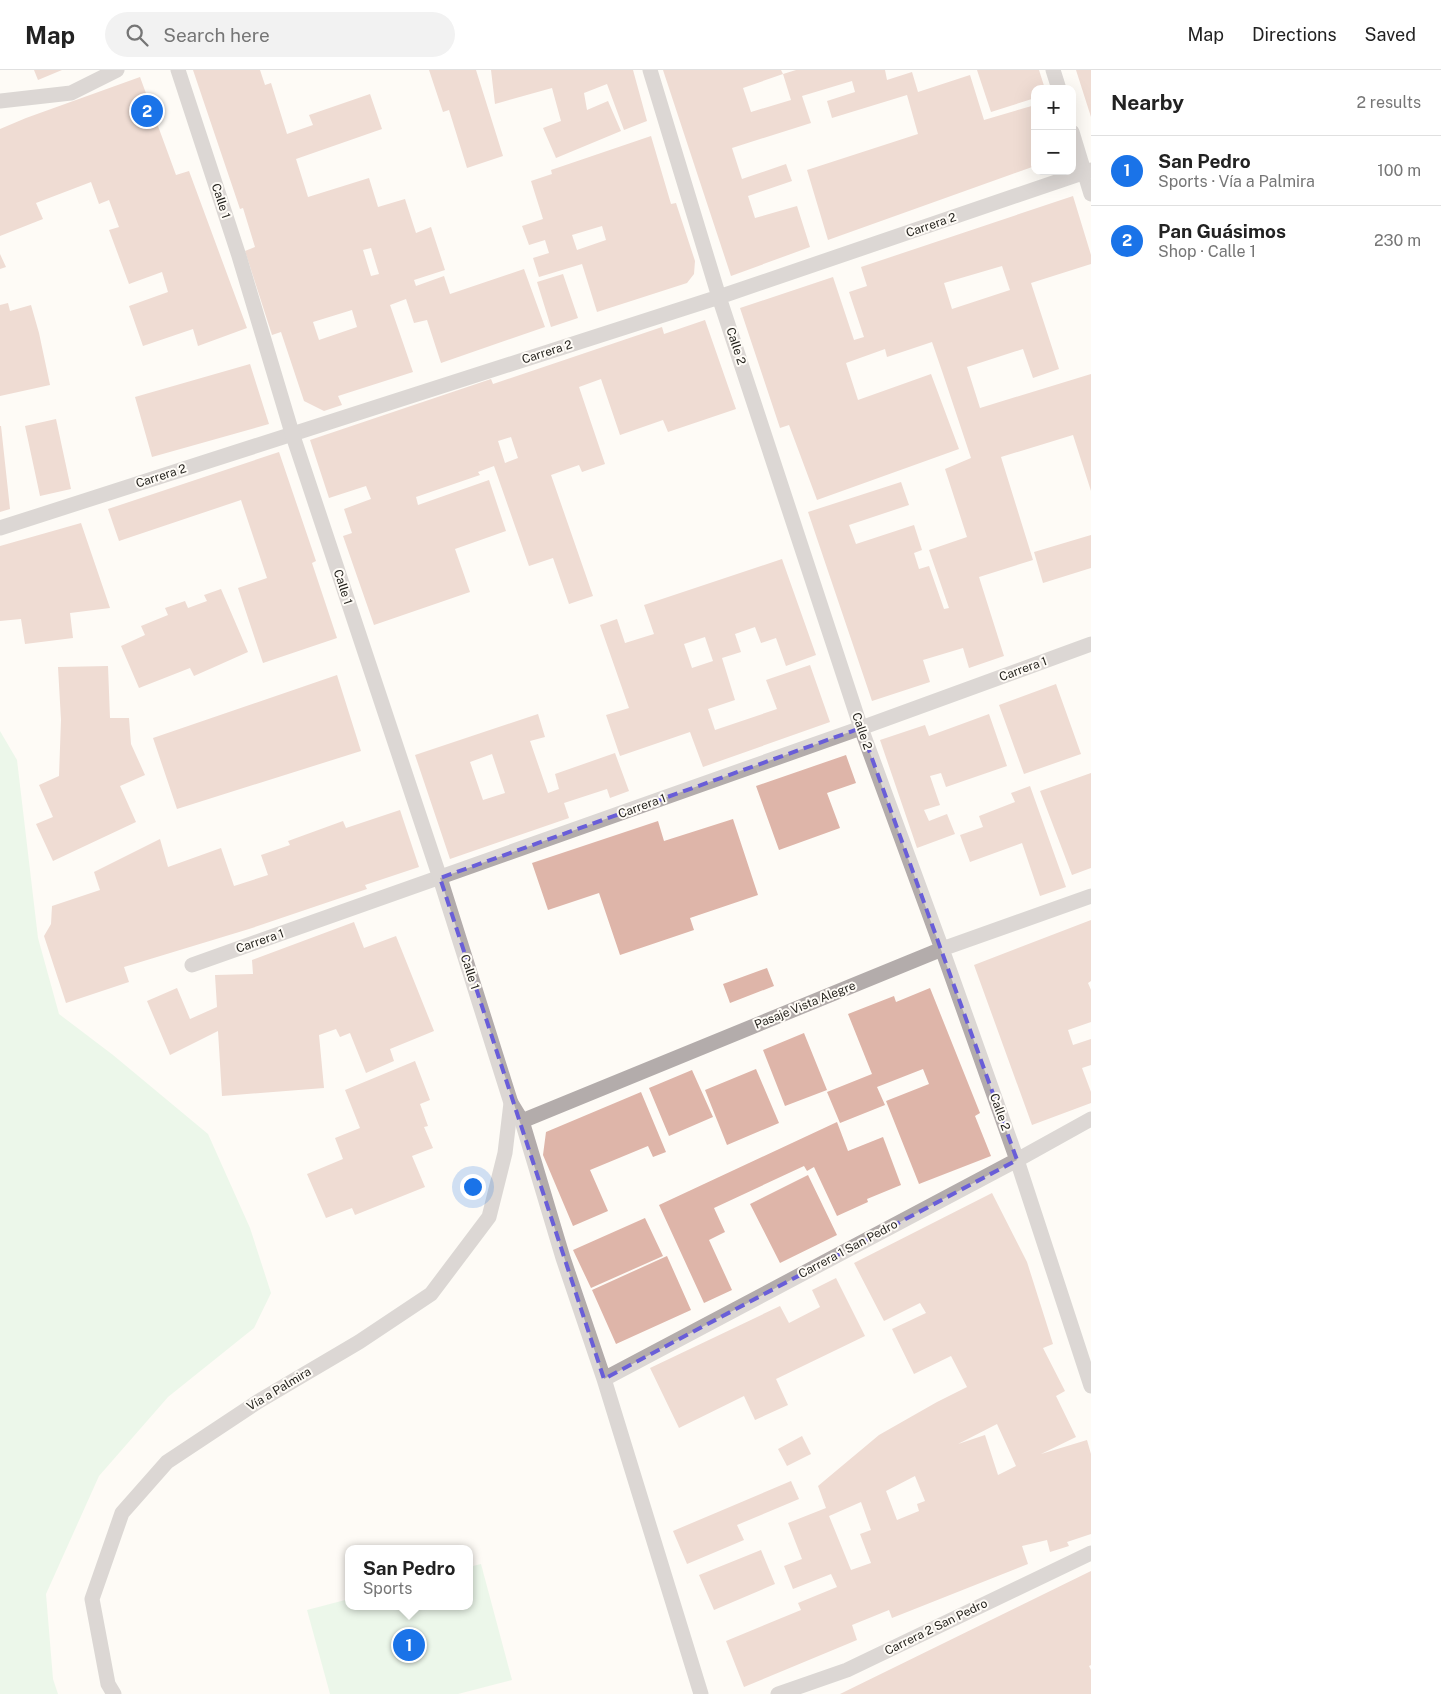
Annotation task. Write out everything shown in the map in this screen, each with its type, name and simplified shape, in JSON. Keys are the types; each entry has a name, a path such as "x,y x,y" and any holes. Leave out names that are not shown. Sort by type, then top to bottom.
{"street":[{"path":"0,101 70,93 117,70"},
{"name":"Calle 1","path":"178,70 239,256 292,433 440,878 511,1103"},
{"name":"Calle 2","path":"650,70 720,297 860,728 1018,1160 1091,1386"},
{"path":"1053,70 1058,85"},
{"path":"1076,142 1088,171 1091,194"},
{"name":"Carrera 2","path":"0,528 720,297 1088,171"},
{"name":"Carrera 1","path":"192,965 1091,644"},
{"name":"Pasaje Vista Alegre","path":"522,1121 942,949 1091,896"},
{"path":"511,1103 522,1121 562,1258 604,1379 701,1694"},
{"name":"Vía a Palmira","path":"114,1694 108,1684 92,1599 122,1514 167,1462 259,1401 358,1342 431,1294 489,1217 505,1153 511,1103"},
{"name":"Carrera 1 San Pedro","path":"604,1379 1018,1160 1091,1119"},
{"name":"Carrera 2 San Pedro","path":"778,1694 847,1670 1091,1553"}],"highlighted area":[{"path":"861,728 1017,1160 604,1379 440,878"}],"green space":[{"path":"0,731 17,760 38,938 59,1014 113,1055 208,1134 250,1228 271,1293 254,1328 168,1397 99,1476 46,1594 53,1679 58,1694 0,1694"},
{"path":"481,1564 512,1680 458,1694 330,1694 307,1610 345,1600 345,1610 473,1610 473,1566"}],"building":[{"path":"34,70 62,70 38,80"},
{"path":"193,70 260,70 265,85 271,83 287,134 313,125 309,115 370,94 382,129 296,159 308,197 369,178 378,207 405,199 416,233 431,227 445,270 414,280 416,286 444,276 450,294 524,269 545,327 441,363 427,320 414,323 406,299 390,305 413,372 338,396 342,405 324,411 304,401 281,332 272,335 245,251 255,247 243,208 240,209","holes":["371,248 379,274 371,276 363,250","352,310 357,327 319,340 313,322"]},
{"path":"429,70 476,70 503,156 467,168 449,110 443,112"},
{"path":"491,70 633,70 647,121 624,130 607,84 584,93 587,110 608,101 621,131 556,158 543,128 561,121 552,88 495,104"},
{"path":"663,70 781,70 783,74 796,70 885,70 887,80 912,72 918,92 970,75 984,120 1031,106 1031,167 828,240 807,170 918,134 907,95 832,118 827,101 855,92 852,81 802,96 811,123 732,148 742,179 786,164 792,181 748,196 755,218 797,206 810,247 731,276","holes":["783,74 791,100 751,112 743,88"]},
{"path":"977,70 1039,70 1044,85 1031,85 1031,99 991,112"},
{"path":"1076,70 1091,70 1091,117"},
{"path":"140,77 176,175 189,171 247,328 198,346 193,329 143,346 129,306 168,292 162,272 129,284 109,230 119,227 109,200 99,204 91,182 36,203 43,219 0,236 0,129"},
{"path":"651,136 671,204 676,203 695,261 694,274 687,283 597,312 582,264 539,277 533,258 549,253 545,240 529,245 522,226 543,219 531,181 552,174 551,170","holes":["602,226 606,240 577,250 572,235"]},
{"path":"1073,196 1091,255 1091,264 1031,283 1059,369 1033,378 1023,349 967,367 980,408 1091,374 1091,491 1073,435 1001,457 1033,560 979,577 1004,656 969,668 963,648 923,660 930,682 872,701 808,512 901,482 909,505 849,525 856,544 914,525 922,550 914,553 919,569 929,566 944,609 949,608 929,550 967,537 945,469 971,458 943,374 932,342 887,357 885,349 846,363 858,400 931,374 959,449 817,500 789,425 780,428 740,308 833,277 854,340 864,337 849,292 867,286 861,267","holes":["1002,266 1010,290 952,309 944,283"]},
{"path":"0,254 6,267 0,269"},
{"path":"563,274 578,318 551,327 537,282"},
{"path":"8,303 10,311 31,305 50,385 0,396 0,305"},
{"path":"705,320 736,409 668,432 663,420 620,435 601,379 579,387 605,464 582,472 579,465 551,475 593,596 569,604 553,558 529,566 494,466 478,472 480,475 416,497 418,505 489,480 506,531 455,549 470,592 374,625 343,536 352,533 344,509 371,499 366,486 329,498 310,440 491,379 493,384 662,327 664,334","holes":["511,437 518,458 505,463 498,441"]},
{"path":"250,364 269,424 152,457 135,397"},
{"path":"56,419 71,489 40,496 25,426"},
{"path":"0,426 10,509 0,512"},
{"path":"279,452 316,561 312,563 337,638 263,663 238,588 267,578 241,500 119,541 108,509"},
{"path":"81,523 110,608 70,613 73,638 25,644 21,619 0,621 0,546"},
{"path":"1091,535 1091,568 1043,583 1034,552"},
{"path":"782,559 816,655 786,666 776,638 761,643 755,627 735,634 741,652 722,658 735,700 708,709 715,730 777,709 766,680 810,665 830,722 703,767 690,732 620,756 606,715 629,708 600,625 617,619 625,643 654,634 644,605","holes":["705,637 713,661 692,668 684,644"]},
{"path":"221,589 248,652 194,676 190,668 139,688 121,646 145,635 141,626 168,615 165,608 185,601 188,608 207,601 204,595"},
{"path":"108,666 110,718 129,718 131,744 145,775 120,786 136,822 53,861 36,824 53,817 39,785 59,776 61,720 58,667"},
{"path":"337,675 361,751 177,809 153,738"},
{"path":"1056,684 1081,754 1024,774 999,705"},
{"path":"538,714 545,737 530,741 548,793 559,789 555,774 615,753 629,791 610,798 607,789 564,803 569,818 450,859 415,755","holes":["492,754 505,793 483,800 470,762"]},
{"path":"989,714 1007,766 946,787 941,773 930,776 940,805 924,810 929,821 947,814 955,834 917,848 880,740 925,725 929,736"},
{"path":"846,755 856,783 827,793 840,828 779,850 756,786"},
{"path":"1091,773 1091,868 1072,875 1040,791"},
{"path":"1030,786 1066,887 1040,896 1022,843 970,862 960,835 983,827 979,816 1015,802 1011,793"},
{"path":"400,810 419,867 365,885 367,889 249,929 124,967 129,982 66,1003 44,936 51,924 52,906 100,890 94,872 160,839 168,867 221,848 234,886 268,875 261,855 290,845 288,841 343,821 346,828"},
{"path":"733,819 758,895 690,918 694,930 620,955 599,893 548,910 532,863 658,821 664,841"},
{"path":"1091,920 1091,981 1088,983 1091,990 1091,1022 1068,1030 1073,1045 1091,1039 1091,1065 1082,1068 1091,1092 1091,1103 1032,1125 974,965"},
{"path":"354,922 364,948 396,936 434,1031 390,1049 394,1061 366,1073 350,1033 340,1037 336,1029 319,1035 324,1088 222,1096 218,1031 170,1055 147,1001 177,988 190,1019 217,1007 215,975 253,974 252,960"},
{"path":"767,968 774,986 730,1003 723,984"},
{"path":"930,988 980,1113 975,1116 991,1156 919,1184 886,1101 929,1084 923,1069 877,1087 885,1105 840,1123 827,1092 872,1074 848,1014 894,996 896,1002"},
{"path":"804,1033 827,1090 785,1106 763,1050"},
{"path":"415,1061 430,1100 420,1104 428,1126 424,1127 433,1148 412,1156 425,1187 355,1215 352,1208 326,1218 307,1174 343,1159 335,1138 360,1128 345,1090"},
{"path":"756,1069 779,1123 727,1145 705,1090"},
{"path":"692,1070 713,1117 669,1136 649,1088"},
{"path":"641,1092 666,1152 653,1157 648,1146 590,1170 608,1211 573,1226 543,1155 546,1132"},
{"path":"837,1122 848,1151 883,1137 901,1185 867,1199 868,1202 837,1216 814,1167 807,1171 804,1166 714,1208 725,1232 709,1240 732,1290 704,1303 659,1205"},
{"path":"808,1175 837,1235 780,1263 750,1204"},
{"path":"992,1193 1027,1262 1053,1344 1043,1348 1065,1391 1056,1396 1076,1437 1041,1454 1087,1440 1091,1454 1091,1534 1067,1542 1069,1546 1050,1552 1047,1540 1022,1546 1028,1564 892,1618 889,1610 852,1625 857,1640 744,1687 726,1641 801,1610 798,1603 837,1587 831,1574 793,1589 784,1566 802,1559 788,1523 826,1508 818,1486 879,1435 967,1387 951,1356 914,1374 892,1329 926,1313 920,1303 884,1321 854,1263","holes":["997,1424 1016,1466 998,1475 985,1435 958,1444","915,1476 925,1501 917,1504 919,1511 897,1520 886,1491","861,1502 871,1530 860,1534 871,1563 851,1570 829,1516"]},
{"path":"645,1218 663,1256 591,1288 573,1250"},
{"path":"667,1256 691,1310 616,1344 592,1290"},
{"path":"836,1278 865,1336 776,1379 788,1405 755,1420 744,1396 679,1428 650,1368 780,1306 789,1323 820,1307 812,1290"},
{"path":"802,1436 811,1454 787,1466 778,1449"},
{"path":"791,1481 799,1499 737,1525 744,1540 687,1564 673,1531"},
{"path":"761,1550 775,1584 714,1610 699,1575"},
{"path":"1091,1571 1091,1665 1089,1666 1091,1670 1091,1694 840,1694"}],"place":[{"name":"Pan Guásimos","path":"147,111"},
{"name":"San Pedro","path":"409,1645"}]}
